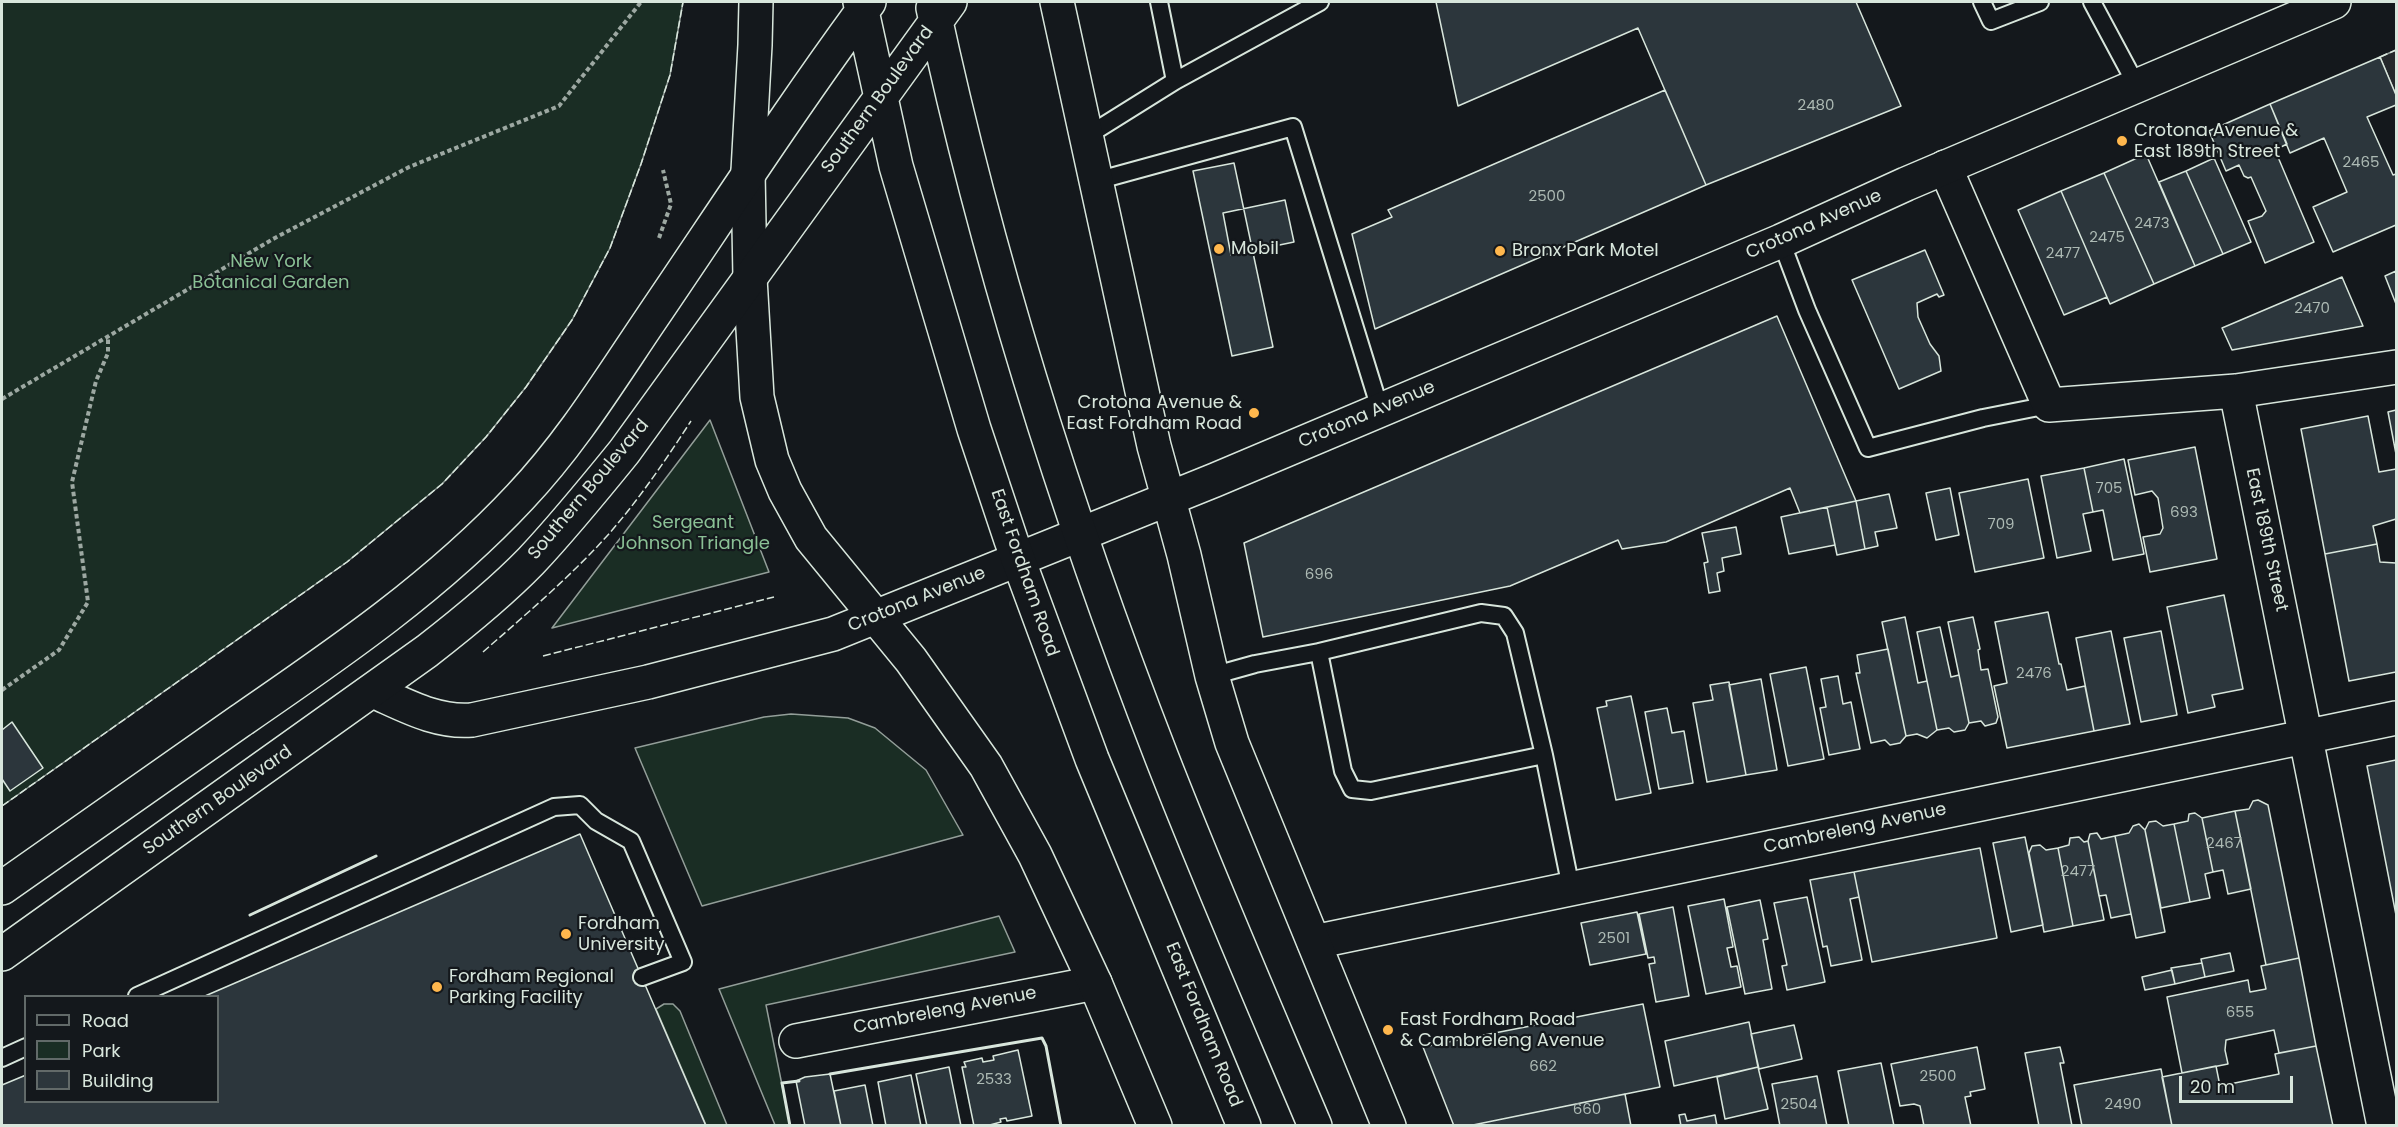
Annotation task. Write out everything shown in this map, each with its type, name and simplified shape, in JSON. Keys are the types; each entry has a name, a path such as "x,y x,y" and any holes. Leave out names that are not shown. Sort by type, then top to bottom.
{"street":[{"path":"756,2 748,172 750,278 757,397 772,459 785,491 811,538 911,660 986,765 1035,855 1095,983 1155,1125"},
{"name":"East Fordham Road","path":"860,2 896,166 974,429 1011,540 1092,759 1244,1125"},
{"path":"2,888 334,656 415,596 484,534 523,495 569,440 612,381 748,172 869,2"},
{"path":"932,2 952,94 1012,315 1088,554 1162,759 1315,1125"},
{"name":"Southern Boulevard","path":"2,954 373,691 482,607 530,562 578,510 652,415 950,2"},
{"path":"1057,2 1154,446 1212,676 1232,743 1389,1125"},
{"name":"Crotona Avenue","path":"373,691 430,716 452,721 471,720 564,701 833,634 1169,500 1781,241 1945,167 2334,2"},
{"path":"1945,167 2049,405 2236,392 2397,367"},
{"name":"East 189th Street","path":"2236,392 2384,1125"},
{"name":"Cambreleng Avenue","path":"1314,942 2397,718"},
{"name":"Cambreleng Avenue","path":"796,1041 1095,983"}],"lane":[{"path":"1159,2 1175,81"},
{"path":"1087,136 1175,81 1320,2"},
{"path":"1982,2 1991,21 2040,2"},
{"path":"2092,2 2137,86"},
{"path":"1096,181 1293,127 1380,409"},
{"path":"1781,241 1806,310 1868,448 1983,418 2049,405"},
{"path":"1212,676 1482,613 1504,616 1515,633 1544,755 1571,888"},
{"path":"1319,652 1343,771 1352,789 1371,791 1544,755"},
{"path":"139,995 554,807 580,805 596,820 631,841 683,962 642,977"},
{"path":"2,1058 24,1048"}],"path":[{"path":"2,399 273,239 409,167 559,106 641,2"},
{"path":"2,690 59,650 88,602 72,482 96,381 108,353 106,336"}],"green space":[{"name":"New York Botanical Garden","path":"2,2 683,2 670,75 610,248 572,320 526,387 486,437 442,484 347,562 2,806"},
{"name":"Sergeant Johnson Triangle","path":"710,420 769,572 552,628"},
{"path":"791,714 848,718 875,728 926,770 963,835 702,906 635,748 764,717"},
{"path":"999,916 1015,952 766,1005 790,1125 775,1125 719,989"},
{"path":"664,1004 673,1004 680,1011 727,1125 706,1125 656,1009"}],"shaded area":[{"path":"2396,50 2396,95 2380,57"}],"building":[{"path":"1436,2 1856,2 1901,106 1706,185 1638,28 1458,106"},
{"path":"2380,57 2396,95 2396,105 2367,117 2393,175 2396,174 2396,225 2333,252 2313,207 2347,192 2324,138 2290,153 2270,104"},
{"path":"1665,90 1706,185 1375,329 1352,234 1392,217 1388,210"},
{"path":"2270,104 2287,144 2275,150 2314,242 2265,263 2248,221 2262,216 2266,211 2251,177 2244,176 2239,165 2226,171 2209,131"},
{"path":"2146,154 2195,266 2154,284 2104,173"},
{"path":"2214,158 2251,242 2223,254 2186,171"},
{"path":"1234,163 1273,347 1232,356 1193,171"},
{"path":"2186,171 2223,254 2195,266 2159,182"},
{"path":"2104,173 2154,284 2110,304 2061,191"},
{"path":"2061,191 2107,297 2064,315 2018,210"},
{"path":"1285,200 1294,242 1231,255 1223,213"},
{"path":"1925,250 1944,295 1939,297 1937,294 1917,303 1918,317 1930,344 1939,356 1941,371 1899,389 1852,280"},
{"path":"2396,271 2396,304 2385,276"},
{"path":"2342,277 2363,326 2232,350 2222,328"},
{"path":"1777,316 1856,501 1800,513 1790,488 1666,542 1622,549 1618,540 1510,586 1263,637 1244,543"},
{"path":"2396,410 2396,454 2388,412"},
{"path":"2368,416 2379,472 2396,469 2396,519 2373,526 2377,544 2325,554 2301,429"},
{"path":"2195,447 2217,559 2150,572 2143,537 2160,534 2163,528 2158,498 2152,491 2135,495 2128,460"},
{"path":"2124,459 2144,554 2113,560 2103,510 2093,512 2084,468"},
{"path":"2084,468 2093,512 2083,514 2091,551 2057,558 2041,476"},
{"path":"2028,479 2044,558 1975,572 1959,493"},
{"path":"1950,488 1959,535 1936,540 1926,493"},
{"path":"1889,494 1897,528 1875,532 1878,546 1865,549 1856,501"},
{"path":"1856,501 1865,549 1837,555 1827,507"},
{"path":"1827,507 1835,545 1789,554 1781,517"},
{"path":"1736,527 1741,554 1722,558 1724,571 1717,573 1720,591 1709,593 1704,563 1708,562 1702,533"},
{"path":"2377,544 2380,562 2396,563 2396,672 2349,681 2325,554"},
{"path":"2224,595 2243,689 2212,695 2215,707 2188,713 2167,607"},
{"path":"2048,612 2067,690 2085,686 2094,731 2007,748 1994,686 2007,683 1995,622"},
{"path":"1905,617 1918,683 1927,681 1937,730 1927,738 1917,734 1906,736 1882,622"},
{"path":"1973,617 1980,649 1978,650 1981,670 1988,669 1998,717 1996,723 1985,726 1981,721 1969,723 1948,622"},
{"path":"1940,627 1951,677 1959,675 1969,723 1965,730 1954,732 1949,728 1937,730 1917,632"},
{"path":"2111,631 2130,724 2094,731 2076,638"},
{"path":"2161,631 2177,715 2141,722 2124,638"},
{"path":"1888,649 1906,736 1900,743 1890,745 1885,740 1871,743 1856,673 1860,673 1857,655"},
{"path":"1806,667 1824,759 1788,766 1770,674"},
{"path":"1838,676 1843,704 1851,702 1860,749 1829,755 1820,708 1826,707 1821,679"},
{"path":"1761,679 1777,770 1746,775 1729,685"},
{"path":"1729,682 1746,775 1707,782 1693,703 1713,700 1710,685"},
{"path":"1631,696 1651,793 1616,800 1597,708 1607,706 1606,701"},
{"path":"1667,708 1672,733 1684,731 1693,783 1659,789 1645,712"},
{"path":"12,722 43,768 10,791 2,779 2,730"},
{"path":"2396,760 2396,915 2367,766"},
{"path":"2258,800 2268,805 2299,958 2266,965 2235,811 2249,809 2253,801"},
{"path":"2235,811 2251,889 2228,894 2223,870 2213,872 2202,818"},
{"path":"2195,813 2202,818 2213,872 2205,874 2210,898 2190,902 2174,824 2188,821 2189,814"},
{"path":"2156,821 2163,826 2174,824 2190,902 2161,908 2145,830 2149,822"},
{"path":"2139,824 2145,830 2165,932 2136,938 2115,836 2129,833 2133,826"},
{"path":"2097,833 2101,839 2115,836 2131,914 2111,918 2106,895 2099,896 2088,841 2090,834"},
{"name":"Fordham Regional Parking Facility","path":"580,834 706,1126 2,1126 2,1085 24,1076 24,1103 219,1103 219,995 207,995"},
{"path":"2025,837 2043,925 2011,932 1993,843"},
{"path":"2079,837 2084,842 2088,841 2104,920 2073,926 2058,848 2069,845 2070,838"},
{"path":"2040,845 2046,850 2058,848 2073,926 2044,932 2029,853 2032,846"},
{"path":"1980,848 1997,938 1872,962 1854,872"},
{"path":"1854,872 1859,897 1850,899 1862,960 1831,966 1827,946 1823,947 1810,880"},
{"path":"1807,897 1825,982 1787,990 1782,966 1787,965 1774,903"},
{"path":"1724,899 1733,947 1727,948 1731,967 1737,966 1741,987 1706,994 1688,906"},
{"path":"1760,900 1768,939 1763,940 1772,989 1745,994 1727,907"},
{"path":"1673,907 1689,996 1656,1002 1649,964 1655,963 1654,957 1648,958 1639,914"},
{"path":"1637,912 1646,954 1590,965 1581,923"},
{"path":"2230,953 2234,971 2205,977 2201,959"},
{"path":"2299,958 2316,1046 2279,1053 2274,1030 2226,1040 2225,1050 2228,1064 2182,1073 2167,997 2248,980 2250,992 2266,989 2261,966"},
{"path":"2202,963 2205,977 2175,984 2171,968"},
{"path":"2172,970 2175,984 2145,990 2142,977"},
{"path":"1643,1004 1660,1087 1468,1126 1454,1126 1423,1047"},
{"path":"1749,1022 1758,1067 1674,1086 1665,1041"},
{"path":"1794,1025 1802,1059 1759,1069 1751,1034"},
{"path":"2316,1046 2333,1126 2172,1126 2162,1077 2216,1066 2220,1086 2279,1074 2275,1054"},
{"path":"1977,1047 1985,1089 1970,1092 1971,1096 1965,1097 1971,1126 1924,1126 1920,1106 1914,1104 1900,1106 1891,1064"},
{"path":"2060,1047 2064,1063 2060,1063 2072,1126 2039,1126 2025,1053"},
{"path":"1018,1050 1032,1116 1007,1121 1006,1118 1000,1119 1001,1122 974,1126 962,1067 966,1067 964,1062 982,1058 983,1062 994,1060 993,1056"},
{"path":"1881,1063 1894,1126 1849,1126 1838,1071"},
{"path":"949,1067 961,1126 927,1126 916,1074"},
{"path":"1758,1067 1768,1109 1725,1119 1717,1077"},
{"path":"2161,1069 2172,1126 2082,1126 2074,1085"},
{"path":"830,1074 841,1126 805,1126 796,1081 805,1077"},
{"path":"911,1075 921,1126 886,1126 878,1082"},
{"path":"1817,1076 1827,1126 1780,1126 1772,1084"},
{"path":"865,1085 873,1126 841,1126 834,1091"},
{"path":"1625,1094 1631,1126 1468,1126"},
{"path":"1685,1114 1687,1121 1715,1115 1717,1126 1681,1126 1679,1115"}],"fence":[{"path":"2,806 347,562 442,484 486,437 526,387 572,320 610,248 670,75 683,2"},
{"path":"2380,57 2396,50"},
{"path":"483,652 531,610 607,536 630,509 691,421"},
{"path":"543,656 774,597"}],"wall":[{"path":"250,915 376,856"},
{"path":"830,1074 1042,1038 1046,1046 1061,1126"},
{"path":"790,1126 782,1083 799,1081"}],"place":[{"name":"Crotona Avenue & East 189th Street","path":"2122,141"},
{"name":"Mobil","path":"1219,249"},
{"name":"Bronx Park Motel","path":"1500,251"},
{"name":"Crotona Avenue & East Fordham Road","path":"1254,413"},
{"name":"Fordham University","path":"566,934"},
{"name":"Fordham Regional Parking Facility","path":"437,987"},
{"name":"East Fordham Road & Cambreleng Avenue","path":"1388,1030"}]}
